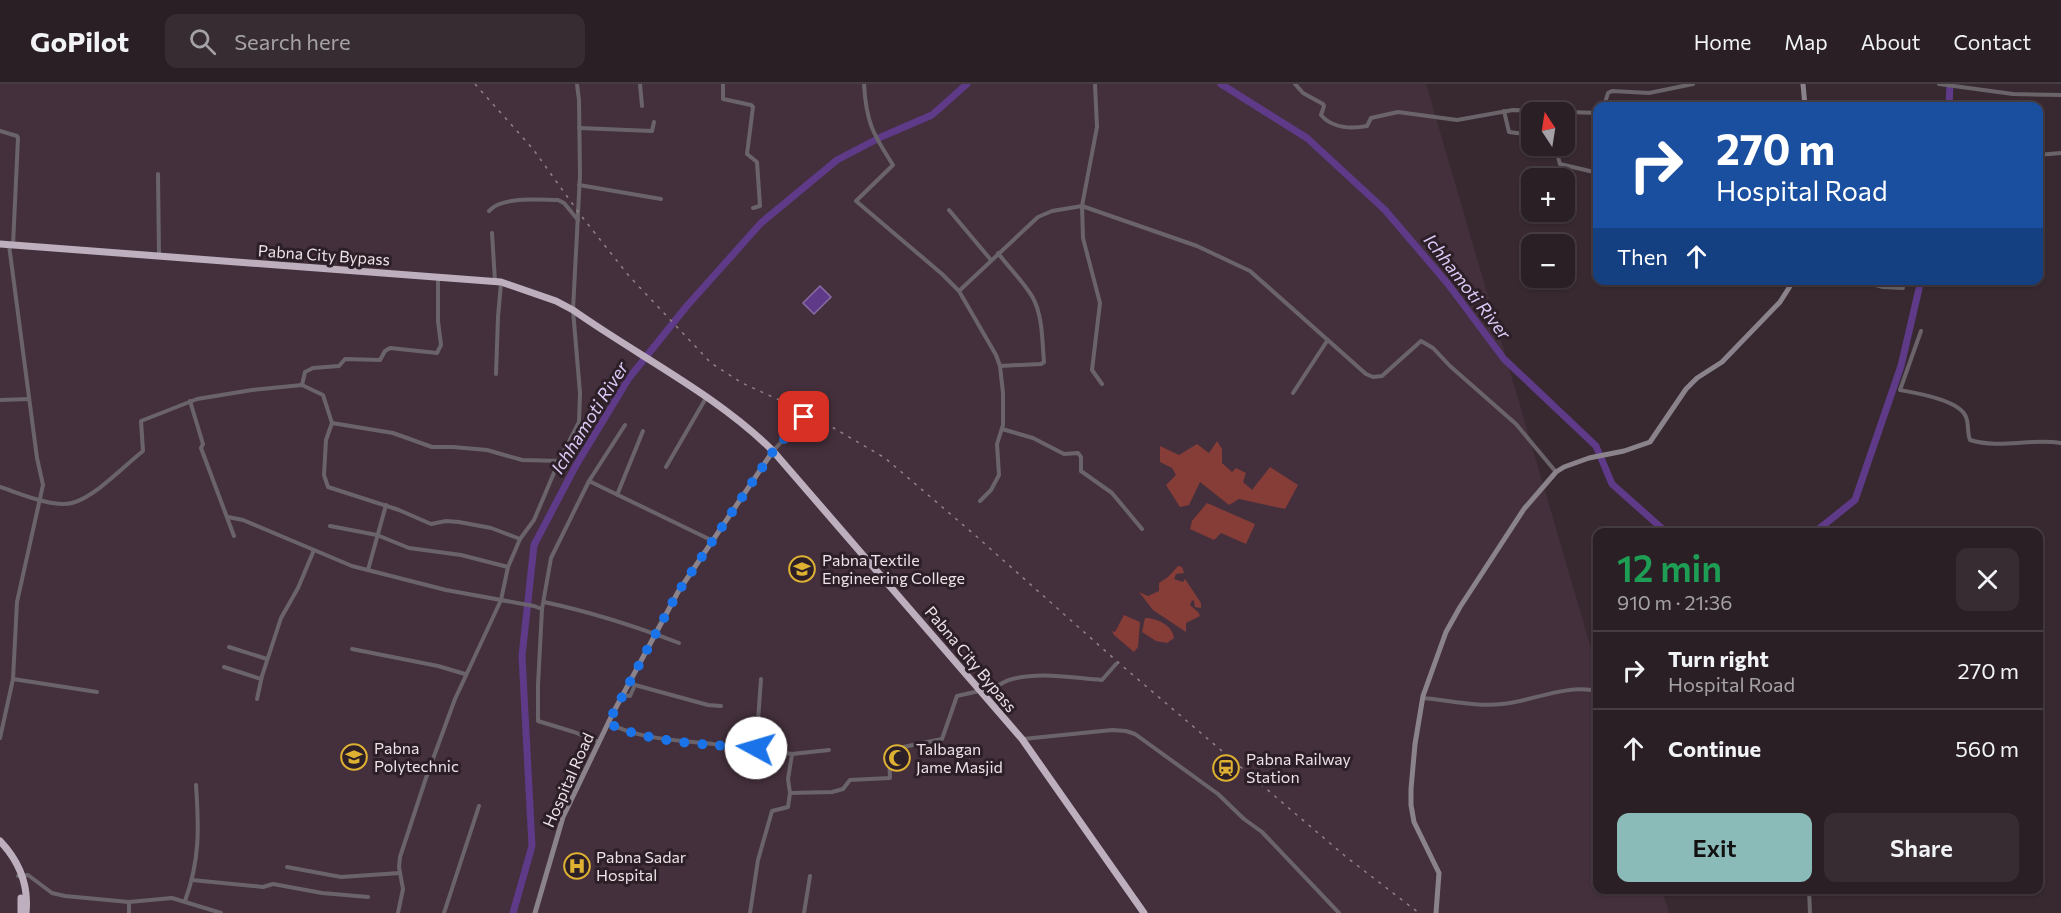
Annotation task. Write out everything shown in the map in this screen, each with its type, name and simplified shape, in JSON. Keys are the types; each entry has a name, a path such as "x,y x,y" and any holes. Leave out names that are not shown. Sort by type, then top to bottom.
{"highway":[{"name":"Pabna City Bypass","path":"0,244 498,282 573,309 706,397 744,424 774,450 981,694 1022,739 1144,913"},
{"path":"0,841 18,863 21,913"},
{"path":"0,847 14,865 25,885 26,913"}],"main road":[{"path":"1803,84 1805,102"},
{"path":"1437,913 1439,873 1414,822 1410,806 1415,744 1423,698 1446,632 1460,607 1524,509 1556,472 1589,458 1644,446 1654,439 1686,389 1697,378 1722,362 1779,302 1791,285"},
{"name":"Hospital Road","path":"536,913 563,818 608,723 678,592 774,450"}],"street":[{"path":"398,913 403,889 399,864 426,778 465,674 501,600 508,567 520,539 534,520 580,418 573,309 579,221 577,84"},
{"path":"640,84 642,106"},
{"path":"723,84 723,99 753,107 747,154 757,162 760,206 753,207"},
{"path":"864,84 867,115 873,133 893,165 856,201 959,291 987,338 1000,366 1004,393 1002,429 997,444 999,475 991,490 980,501"},
{"path":"1095,84 1097,127 1082,206 1083,238 1100,303 1092,368 1102,384"},
{"path":"1295,84 1303,93 1323,104 1321,114 1323,118 1334,125 1355,128 1367,126 1371,118 1398,112 1458,120 1504,111 1593,113"},
{"path":"1605,102 1608,93 1612,91 1649,93 1693,84"},
{"path":"1939,84 2013,94 2061,95"},
{"path":"1504,111 1509,132 1521,134"},
{"path":"579,128 652,132 654,122"},
{"path":"0,131 18,138 11,245 37,458 44,479 17,602 13,679 0,738"},
{"path":"2043,154 2061,153"},
{"path":"1558,156 1560,164 1593,172"},
{"path":"158,174 159,256"},
{"path":"579,185 661,199"},
{"path":"489,211 494,205 504,202 558,200 564,203 579,221"},
{"path":"959,291 1038,217 1052,211 1082,206 1197,246 1250,271 1366,374 1373,377 1382,376 1421,341 1433,348 1516,424 1556,472"},
{"path":"949,210 990,260"},
{"path":"492,233 498,282 496,374"},
{"path":"998,253 1035,303 1041,327 1044,362 1042,364 1000,366"},
{"path":"302,385 305,372 313,368 340,365 345,358 380,360 385,351 390,348 435,354 440,352 438,277"},
{"path":"1875,285 1904,288"},
{"path":"1921,332 1900,390 1942,399 1963,411 1967,419 1968,438 1973,442 2018,444 2030,440 2061,443"},
{"path":"1293,393 1327,340"},
{"path":"0,488 40,500 60,504 72,503 92,493 143,451 141,421 207,397 302,385 322,395 332,423 326,440 324,475 327,485 429,524 446,521 459,522 490,528 520,539"},
{"path":"666,467 706,397"},
{"path":"0,400 29,399"},
{"path":"190,402 203,444 201,448 234,536"},
{"path":"774,450 808,413"},
{"path":"332,423 393,433 432,447 487,450 522,460 559,461"},
{"path":"599,742 539,722 538,685 542,609 551,558 589,481 625,425"},
{"path":"1002,429 1033,438 1064,454 1077,453 1081,457 1080,471 1112,493 1142,529"},
{"path":"617,495 643,431"},
{"path":"589,481 711,540"},
{"path":"368,570 386,506"},
{"path":"228,517 243,520 352,566 446,590 542,609"},
{"path":"330,526 377,535 409,548 461,555 508,567"},
{"path":"257,699 261,679 281,618 298,588 314,550"},
{"path":"544,602 578,609 655,633 679,643"},
{"path":"229,647 267,659"},
{"path":"352,649 438,666 465,674"},
{"path":"790,794 838,791 843,789 850,780 890,778 889,750 943,738 957,696 981,694 1017,678 1047,676 1102,680 1116,664"},
{"path":"224,667 261,679"},
{"path":"13,679 97,692"},
{"path":"756,748 761,679"},
{"path":"623,695 630,696 635,685 708,705 721,706"},
{"path":"1423,698 1491,705 1555,692 1578,689 1593,690"},
{"path":"608,723 632,732 682,742 756,748 792,754 829,750"},
{"path":"1022,739 1112,730 1135,734 1218,794 1244,819 1262,832 1339,913"},
{"path":"750,913 759,860 772,811 788,807 790,794 788,779 792,754"},
{"path":"185,901 192,879 198,841 196,785"},
{"path":"444,913 479,806"},
{"path":"287,867 341,877 400,873"},
{"path":"20,875 28,875 52,893 65,897 129,902 170,898 218,912"},
{"path":"804,913 810,876"},
{"path":"192,879 263,887 273,884 322,893 368,897"},
{"path":"1809,894 1810,913"},
{"path":"129,902 129,913"}],"shaded area":[{"path":"0,84 1426,84 1593,655 1593,894 1663,894 1669,913 0,913"},
{"path":"820,286 831,297 814,314 803,303"},
{"path":"1217,441 1222,449 1222,463 1232,472 1236,468 1246,473 1243,482 1252,490 1270,467 1298,485 1285,509 1239,499 1229,505 1200,482 1189,505 1180,507 1166,485 1176,475 1172,468 1160,462 1160,446 1179,455 1197,444 1209,453"},
{"path":"1207,503 1255,524 1246,544 1221,533 1214,540 1190,529 1192,521"},
{"path":"1178,566 1182,567 1184,573 1176,574 1174,579 1183,582 1185,579 1201,603 1201,608 1195,607 1192,600 1190,605 1200,616 1186,623 1186,632 1153,610 1139,592 1148,596 1159,591 1159,583"},
{"path":"1124,615 1140,622 1138,647 1134,652 1112,631 1115,632"},
{"path":"1145,618 1163,623 1173,633 1174,638 1167,643 1156,641 1142,632"}],"waterway":[{"name":"Ichhamoti River","path":"513,913 532,846 522,656 534,545 575,467 629,378 686,307 761,223 837,160 881,137 932,115 967,84"},
{"name":"Ichhamoti River","path":"1221,84 1307,138 1385,210 1448,284 1504,359 1596,446 1612,484 1662,528"},
{"name":"Ichhamoti River","path":"1949,102 1950,84"},
{"name":"Ichhamoti River","path":"1820,528 1855,500 1901,366 1920,285"}],"railway":[{"path":"475,84 533,149 579,213 629,276 711,363 742,383 808,413 885,458 1120,664 1345,856 1419,913"}],"place":[{"name":"Pabna Textile Engineering College","path":"802,569"},
{"name":"Pabna Polytechnic","path":"354,757"},
{"name":"Talbagan Jame Masjid","path":"897,758"},
{"name":"Pabna Railway Station","path":"1226,768"},
{"name":"Pabna Sadar Hospital","path":"577,866"}],"route":[{"path":"756,748 682,742 652,737 608,723 678,592 774,450 804,417"}]}
